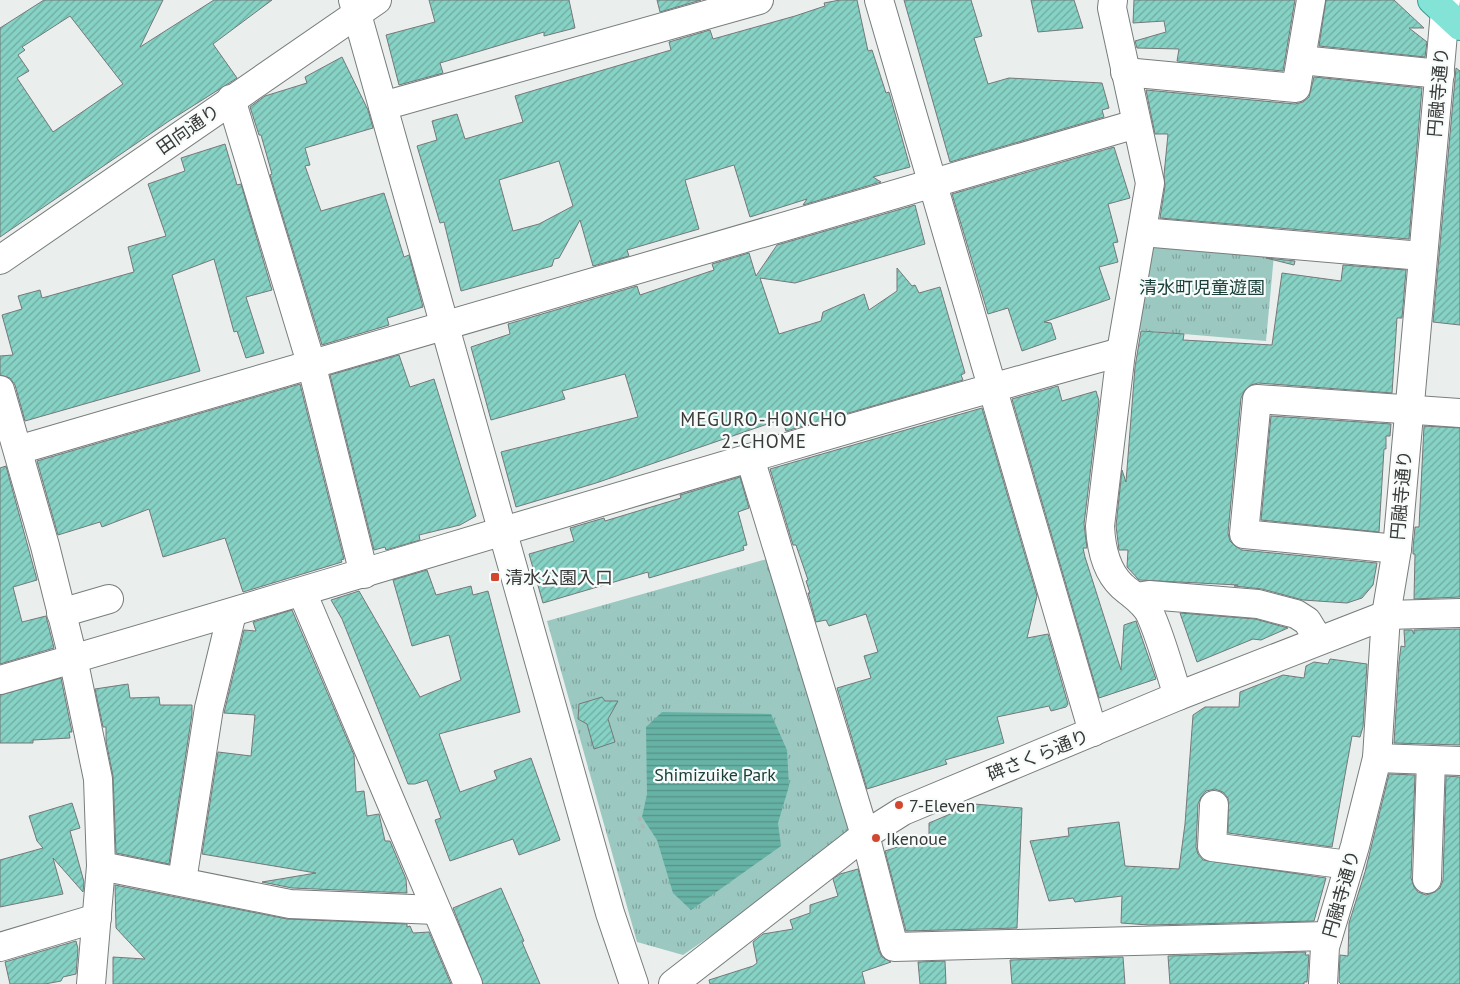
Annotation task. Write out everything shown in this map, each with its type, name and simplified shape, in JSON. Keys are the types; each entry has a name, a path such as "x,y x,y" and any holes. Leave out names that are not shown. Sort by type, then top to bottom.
{"street":[{"path":"384,106 759,0"},
{"path":"879,0 1093,732"},
{"path":"1113,0 1112,8 1125,72 1150,182 1121,352 1100,526 1101,544 1108,565 1120,584 1137,597 1151,614 1178,696"},
{"path":"1125,72 1296,88 1311,0"},
{"path":"362,4 384,106 505,532 610,913 634,984"},
{"name":"田向通り","path":"0,260 231,99 362,4"},
{"name":"円融寺通り","path":"1323,984 1325,948 1377,758 1386,614 1396,549 1446,9"},
{"path":"1301,60 1440,74"},
{"path":"231,99 311,363 364,574"},
{"path":"18,450 311,363 446,326 1136,124"},
{"path":"1142,232 1422,256"},
{"path":"0,680 992,387 1121,352"},
{"path":"0,390 18,450 73,658 98,779 101,866 91,984"},
{"path":"1396,549 1244,534 1257,399 1460,413"},
{"path":"750,458 865,835 894,947 1328,936"},
{"path":"59,604 106,590"},
{"path":"302,592 468,984"},
{"path":"1137,597 1149,595 1258,604 1296,614 1307,621 1318,639"},
{"path":"182,881 209,708 232,613"},
{"name":"碑さくら通り","path":"673,984 865,835 903,811 1178,696 1318,639 1386,614 1460,613"},
{"path":"1377,758 1460,761"},
{"path":"1426,879 1431,760"},
{"path":"1214,805 1212,847 1349,865"},
{"path":"101,866 290,904 436,910"},
{"path":"0,947 97,918"}],"path":[{"path":"639,816 644,830"}],"green space":[{"name":"清水町児童遊園","path":"1142,232 1275,244 1266,341 1125,329"},
{"name":"Shimizuike Park","path":"774,557 860,833 683,955 637,942 547,621"}],"shaded area":[{"path":"662,712 771,714 787,750 789,786 778,823 781,846 691,910 673,893 657,840 642,817 647,794 646,727"}],"building":[{"path":"44,0 163,0 140,47 214,0 272,0 213,44 237,78 169,121 0,237 0,28","holes":["70,16 123,84 53,132 17,78 29,71 18,55 25,50 22,47"]},
{"path":"429,0 569,0 575,28 544,36 544,32 440,63 443,73 399,85 386,35 435,22"},
{"path":"657,0 701,0 660,12"},
{"path":"840,0 857,0 868,51 872,50 886,93 889,92 910,167 873,177 881,182 803,205 807,199 750,217 734,165 685,180 699,229 627,250 629,256 593,266 580,220 559,258 554,259 552,266 461,291 444,222 440,223 417,146 437,140 432,121 457,114 465,139 523,122 515,96 671,50 669,42 710,30 713,39 795,16 825,6 824,3","holes":["559,161 573,206 539,224 513,231 499,180"]},
{"path":"904,0 971,0 982,36 974,38 988,84 1009,78 1102,83 1109,108 1102,110 1104,117 950,162"},
{"path":"1031,0 1074,0 1083,28 1038,32"},
{"path":"1134,0 1295,0 1283,71 1177,61 1179,49 1137,48 1135,41 1166,32 1164,21 1133,23"},
{"path":"1326,0 1394,0 1424,28 1409,28 1427,42 1425,57 1319,46"},
{"path":"342,57 368,110 373,128 305,148 310,165 305,166 321,211 384,193 404,257 409,255 423,307 387,318 389,325 322,345 270,175 272,174 261,135 259,135 250,107 265,96 307,83 305,77"},
{"path":"1456,68 1460,71 1460,325 1433,322"},
{"path":"1314,77 1422,88 1409,239 1160,218 1165,186 1164,175 1168,134 1155,134 1146,90 1295,104 1303,102 1309,97"},
{"path":"225,144 237,185 241,184 272,290 246,297 264,353 246,358 237,331 234,332 214,259 172,275 200,371 25,421 15,385 10,378 0,375 0,356 13,355 2,315 22,309 18,296 40,290 42,298 134,272 128,247 166,236 148,184 185,171 181,158"},
{"path":"1114,147 1130,198 1108,204 1118,242 1113,243 1118,262 1099,267 1110,299 1044,322 1051,323 1056,339 1022,351 1008,308 988,314 952,194"},
{"path":"915,205 925,244 795,283 760,278 779,334 821,321 823,312 864,294 869,310 897,291 897,268 912,286 915,285 919,293 940,287 965,373 961,375 963,380 786,431 782,419 596,483 516,507 501,452 638,417 625,374 562,391 565,399 491,420 471,347 510,334 508,324 637,286 640,295 714,270 712,264 749,253 756,276 777,245"},
{"path":"1266,258 1295,261 1294,265"},
{"path":"1343,265 1406,270 1402,318 1397,318 1392,393 1258,383 1251,385 1245,390 1241,398 1228,533 1230,541 1242,550 1377,563 1373,585 1362,598 1347,603 1303,600 1262,589 1234,586 1238,585 1139,580 1127,567 1128,550 1119,550 1116,526 1122,470 1126,482 1135,367 1141,331 1184,334 1183,340 1272,345 1282,273 1341,281"},
{"path":"399,355 410,387 434,379 476,516 460,525 419,535 420,540 386,550 385,547 374,550 330,375"},
{"path":"300,384 344,559 341,560 342,562 243,592 225,538 163,557 149,509 102,527 100,522 58,535 37,461"},
{"path":"1058,386 1062,401 1096,391 1099,401 1084,524 1087,548 1083,548 1121,670 1124,625 1136,621 1156,679 1099,698 1012,399"},
{"path":"982,408 1037,596 1027,638 1048,634 1068,704 1066,707 1051,711 1049,706 997,717 1004,743 945,760 947,764 867,789 837,688 871,678 864,656 878,652 866,614 829,626 826,620 816,622 808,593 810,593 806,581 808,580 796,545 793,545 770,469"},
{"path":"1271,416 1391,424 1390,436 1386,436 1386,449 1384,449 1379,532 1261,520"},
{"path":"1424,426 1460,428 1460,597 1414,599 1415,554 1413,554 1413,548 1415,527 1419,527"},
{"path":"6,466 37,580 13,587 22,622 46,616 54,648 0,664 0,468"},
{"path":"740,477 749,508 738,512 747,545 743,546 744,550 649,578 648,572 543,603 529,554 574,541 570,528 604,518 605,521 681,498 680,495"},
{"path":"427,570 436,595 471,586 473,595 488,591 520,712 439,734 460,792 497,779 494,771 531,758 560,840 519,855 513,839 450,861 435,820 441,818 427,780 408,784 342,619 331,600 359,591 420,697 461,680 449,635 412,646 393,580"},
{"path":"292,610 354,755 356,792 364,791 367,816 379,814 385,841 390,841 406,879 407,893 292,888 262,882 316,873 202,854 218,752 251,756 255,715 224,713 244,630 256,631 253,622"},
{"path":"1180,613 1255,619 1288,628 1261,640 1253,639 1197,662"},
{"path":"1460,629 1460,745 1394,743 1399,662 1401,646 1405,647 1404,630 1412,630 1414,634 1414,630"},
{"path":"1330,659 1367,664 1363,727 1360,737 1352,736 1332,847 1228,833 1228,798 1223,792 1215,789 1206,791 1198,804 1196,847 1198,854 1203,860 1326,878 1314,921 1149,925 1121,923 1122,896 1075,902 1073,898 1049,901 1030,841 1069,836 1068,828 1119,822 1125,866 1179,869 1185,824 1193,715 1205,707 1239,707 1240,692 1283,675 1304,678 1306,666 1314,662 1328,664"},
{"path":"61,678 72,732 69,732 70,738 33,740 33,743 0,743 0,695"},
{"path":"128,684 130,698 159,697 160,705 192,705 169,864 116,853 113,776 106,741 106,727 103,727 95,689"},
{"path":"602,697 605,701 618,701 608,719 615,742 594,749 587,724 578,719 579,704"},
{"path":"1389,774 1415,775 1411,878 1418,892 1426,895 1440,888 1443,880 1446,776 1460,777 1460,984 1341,984 1339,982 1340,955 1348,956 1349,923 1365,872"},
{"path":"72,803 80,828 70,831 84,882 83,892 53,858 63,894 0,907 0,860 43,848 37,841 29,816"},
{"path":"974,804 1022,808 1017,928 906,931 885,851 929,837 929,823"},
{"path":"858,869 879,951 882,957 891,962 862,972 865,984 710,984 709,980 757,963 753,942 763,934 793,929 790,920 810,913 810,905 838,896 833,879 840,874"},
{"path":"115,885 287,919 407,924 407,927 410,926 413,933 429,932 451,984 113,984 113,957 145,959 116,928"},
{"path":"501,888 540,984 483,984 453,908"},
{"path":"76,941 78,949 76,974 63,977 61,981 45,984 10,984 5,962"},
{"path":"1306,952 1305,955 1309,955 1307,982 1304,982 1304,984 1170,984 1168,956"},
{"path":"1123,957 1125,984 1012,984 1010,960"},
{"path":"945,961 946,984 920,984 918,962"}],"place":[{"name":"清水公園入口","path":"495,577"},
{"name":"7-Eleven","path":"899,805"},
{"name":"Ikenoue","path":"876,838"}],"district":[{"name":"MEGURO-HONCHO 2-CHOME","path":"764,430"}]}
